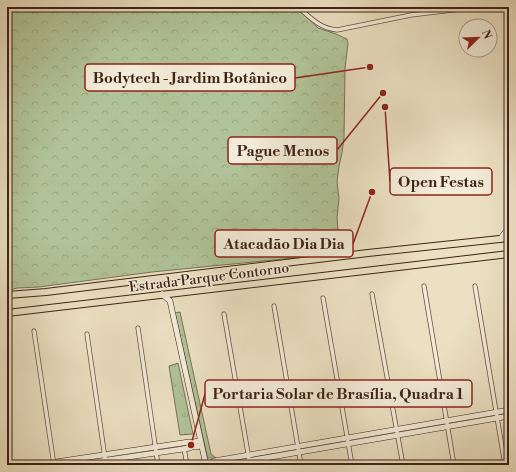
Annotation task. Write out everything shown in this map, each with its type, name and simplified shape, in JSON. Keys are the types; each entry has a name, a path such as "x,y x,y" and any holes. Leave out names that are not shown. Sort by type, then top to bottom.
{"highway":[{"name":"Estrada Parque Contorno","path":"7,295 509,238"},
{"name":"Estrada Parque Contorno","path":"7,313 509,254"},
{"path":"7,298 30,293"},
{"path":"7,310 38,309"}],"street":[{"path":"298,7 320,25 336,30 411,15 478,7"},
{"path":"503,7 509,10"},
{"path":"500,239 505,234 509,224 509,218"},
{"path":"424,286 454,465"},
{"path":"475,286 505,465"},
{"path":"173,293 170,301 201,443 211,463 250,460"},
{"path":"162,294 170,301"},
{"path":"372,294 403,465"},
{"path":"323,298 352,465"},
{"path":"274,306 301,465"},
{"path":"224,314 250,460"},
{"path":"138,328 158,465"},
{"path":"34,331 54,464"},
{"path":"87,334 105,460"},
{"path":"224,465 299,449 497,415 509,410"},
{"path":"497,415 509,416"},
{"path":"73,465 201,443"},
{"path":"187,465 190,445"},
{"path":"36,465 105,460"}],"green space":[{"path":"7,7 289,7 301,12 318,28 347,39 344,138 337,182 339,198 337,218 342,247 340,250 325,255 152,272 39,287 17,288 7,291"},
{"path":"180,312 211,454 216,458 208,458 207,455 175,313"},
{"path":"178,363 193,434 180,435 169,366"}],"place":[{"name":"Bodytech - Jardim Botânico","path":"370,67"},
{"name":"Pague Menos","path":"383,93"},
{"name":"Open Festas","path":"385,107"},
{"name":"Atacadão Dia Dia","path":"372,192"},
{"name":"Portaria Solar de Brasília, Quadra 1","path":"191,445"}]}
